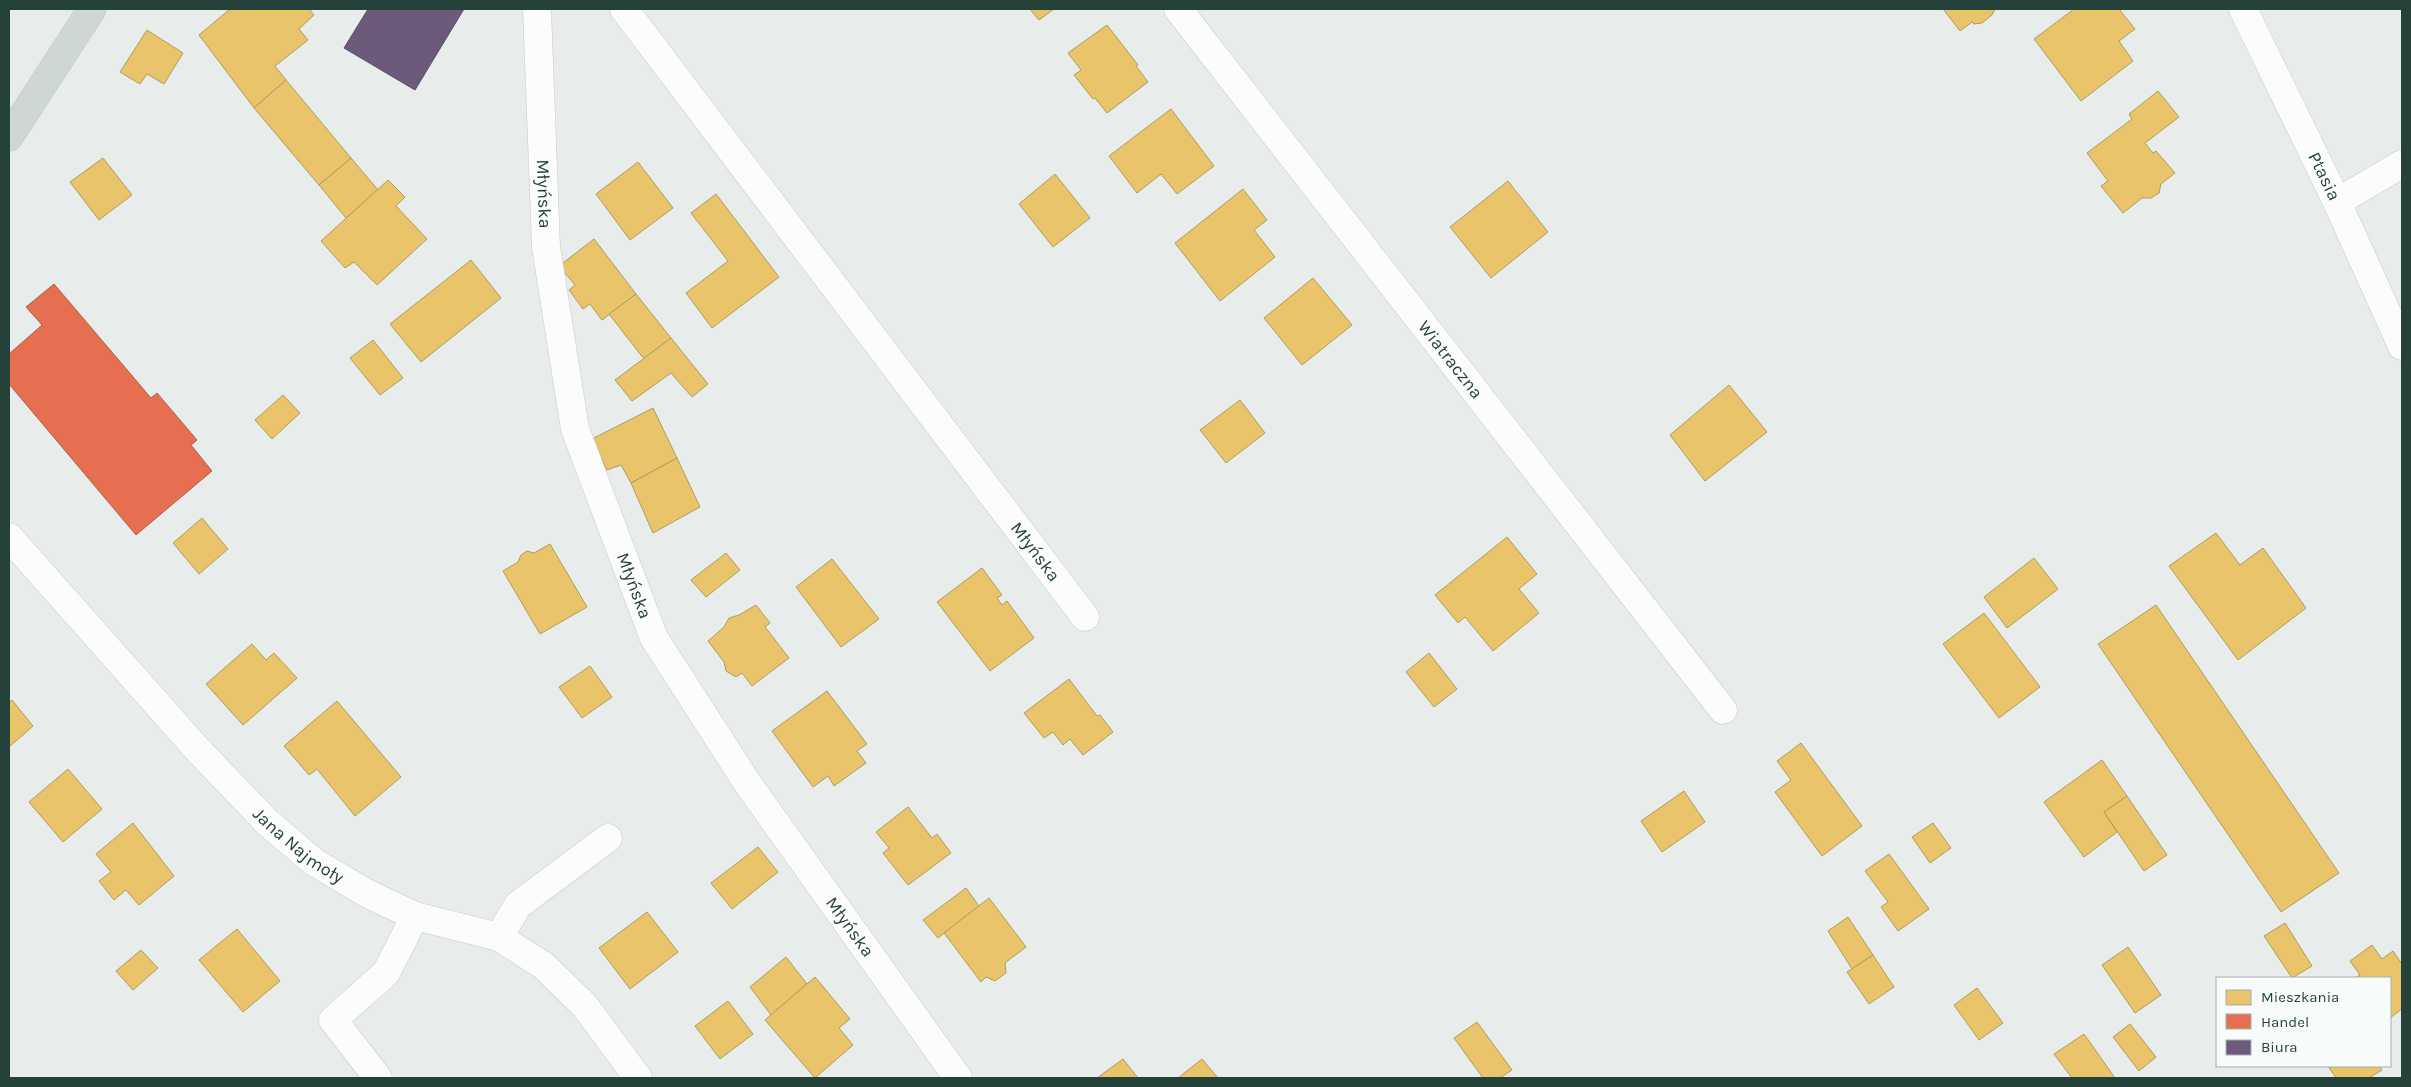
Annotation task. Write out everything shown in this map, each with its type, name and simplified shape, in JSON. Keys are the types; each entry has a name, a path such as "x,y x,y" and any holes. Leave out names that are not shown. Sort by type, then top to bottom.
{"main road":[{"path":"9,137 92,9"}],"street":[{"name":"Młyńska","path":"537,9 546,247 575,429 654,638 748,784 958,1078"},
{"name":"Młyńska","path":"624,9 1086,616"},
{"name":"Wiatraczna","path":"1178,9 1723,710"},
{"name":"Ptasia","path":"2243,9 2337,202 2402,346"},
{"path":"2337,202 2402,164"},
{"name":"Jana Najmoły","path":"9,536 198,750 267,822 314,862 368,894 415,916 499,937 544,966 585,1006 638,1078"},
{"path":"499,937 518,905 608,838"},
{"path":"378,1078 334,1020 386,973 415,916"}],"building: Mieszkania":[{"path":"230,9 309,9 314,15 299,29 308,40 275,66 286,80 254,108 199,35"},
{"path":"1030,9 1054,9 1039,20"},
{"path":"1943,9 1995,9 1992,15 1982,23 1974,24 1972,22 1960,31"},
{"path":"2074,9 2119,9 2135,29 2119,41 2133,61 2081,101 2034,39"},
{"path":"1107,25 1138,65 1136,66 1148,82 1107,113 1074,75 1081,70 1068,53"},
{"path":"147,30 183,53 164,84 147,74 140,84 120,72"},
{"path":"286,80 351,158 319,185 254,108"},
{"path":"2158,91 2179,117 2145,143 2153,153 2156,151 2175,173 2161,184 2159,193 2151,198 2142,198 2123,213 2101,186 2108,181 2087,153 2132,119 2129,114"},
{"path":"1171,109 1214,166 1177,194 1161,174 1137,193 1109,156"},
{"path":"103,158 132,195 99,220 70,182"},
{"path":"351,158 378,190 346,218 319,185"},
{"path":"638,162 673,208 630,240 596,194"},
{"path":"1055,174 1090,218 1053,247 1019,204"},
{"path":"388,180 405,197 396,206 427,239 377,285 354,262 345,268 321,241"},
{"path":"1508,181 1548,232 1491,278 1450,227"},
{"path":"1243,189 1267,220 1254,230 1275,257 1220,301 1175,243"},
{"path":"716,194 779,277 712,328 686,293 728,261 691,213"},
{"path":"594,239 636,294 602,320 590,304 583,309 569,290 575,285 559,266"},
{"path":"471,260 501,298 421,362 390,324"},
{"path":"1313,278 1352,325 1302,365 1264,318"},
{"path":"636,294 671,338 644,359 609,314"},
{"path":"671,338 708,384 692,397 671,373 632,401 615,380"},
{"path":"373,340 403,378 380,395 350,358"},
{"path":"1729,385 1767,432 1705,481 1670,435"},
{"path":"283,395 300,413 272,439 255,420"},
{"path":"1240,400 1265,433 1226,463 1200,430"},
{"path":"653,408 677,458 631,483 621,465 607,470 592,439"},
{"path":"677,458 700,507 653,533 631,483"},
{"path":"202,518 228,549 199,574 173,543"},
{"path":"2216,533 2240,565 2263,548 2306,608 2238,660 2169,566"},
{"path":"1507,537 1537,574 1519,589 1539,613 1493,651 1465,617 1458,623 1435,595"},
{"path":"550,544 587,607 540,634 503,571 518,562 521,555 527,551 534,553"},
{"path":"726,553 740,570 706,597 691,580"},
{"path":"2034,558 2058,589 2007,628 1984,597"},
{"path":"832,559 879,619 841,647 796,587"},
{"path":"982,568 1002,595 997,598 1002,605 1007,601 1034,638 990,671 937,602"},
{"path":"756,605 770,623 765,627 789,658 752,686 742,673 736,677 726,671 724,662 708,641 724,627 729,618 739,615"},
{"path":"2156,605 2339,873 2281,912 2098,644"},
{"path":"1984,613 2040,687 1999,718 1943,644"},
{"path":"252,644 266,660 274,653 297,678 243,725 206,684"},
{"path":"1429,653 1457,689 1434,707 1406,672"},
{"path":"590,666 612,697 582,718 559,687"},
{"path":"1069,679 1097,716 1100,715 1113,732 1083,755 1070,739 1063,745 1053,732 1044,738 1024,713"},
{"path":"827,691 867,744 857,751 866,763 834,786 828,776 813,787 772,731"},
{"path":"12,700 33,726 9,747 9,703"},
{"path":"337,701 401,777 355,816 317,769 309,775 284,746"},
{"path":"1801,743 1862,826 1822,856 1775,792 1791,780 1777,761"},
{"path":"2102,760 2127,796 2104,812 2117,832 2084,857 2044,802"},
{"path":"68,769 102,809 63,842 29,802"},
{"path":"1684,791 1705,822 1662,852 1641,821"},
{"path":"2127,796 2167,855 2144,871 2104,812"},
{"path":"908,807 932,838 937,834 951,853 908,885 883,853 889,848 876,832"},
{"path":"133,823 174,876 139,905 126,890 114,900 99,881 111,872 96,854"},
{"path":"1933,823 1951,848 1930,863 1912,837"},
{"path":"758,847 778,872 732,909 711,883"},
{"path":"1889,854 1929,909 1898,931 1881,907 1888,902 1865,871"},
{"path":"966,888 979,906 938,938 923,920"},
{"path":"989,898 1026,947 1005,963 1006,973 995,981 986,977 981,982 944,933"},
{"path":"647,912 678,952 630,989 599,948"},
{"path":"1848,917 1873,955 1852,969 1828,931"},
{"path":"2285,923 2312,966 2291,977 2264,936"},
{"path":"237,929 280,981 243,1012 199,960"},
{"path":"2372,945 2382,959 2393,951 2402,964 2402,1009 2391,1017 2391,977 2357,977 2360,975 2350,961"},
{"path":"2128,947 2161,995 2135,1013 2102,965"},
{"path":"141,950 158,968 133,990 116,971"},
{"path":"1873,955 1894,987 1869,1004 1847,972"},
{"path":"786,957 807,984 771,1015 750,987"},
{"path":"815,977 850,1019 839,1028 853,1045 815,1078 765,1020"},
{"path":"1977,988 2003,1023 1979,1040 1954,1005"},
{"path":"728,1001 753,1034 720,1059 695,1026"},
{"path":"1477,1022 1512,1070 1500,1078 1483,1078 1454,1038"},
{"path":"2130,1024 2156,1057 2139,1071 2113,1037"},
{"path":"2084,1034 2115,1078 2072,1078 2054,1054"},
{"path":"1123,1059 1138,1078 1097,1078"},
{"path":"1202,1059 1218,1078 1178,1078"},
{"path":"2329,1067 2380,1067 2382,1070 2369,1078 2336,1078"}],"building: Handel":[{"path":"54,284 151,398 157,393 197,440 191,445 212,471 136,535 9,384 9,354 42,325 26,307"}],"building: Biura":[{"path":"368,9 464,9 415,90 344,48"}]}
